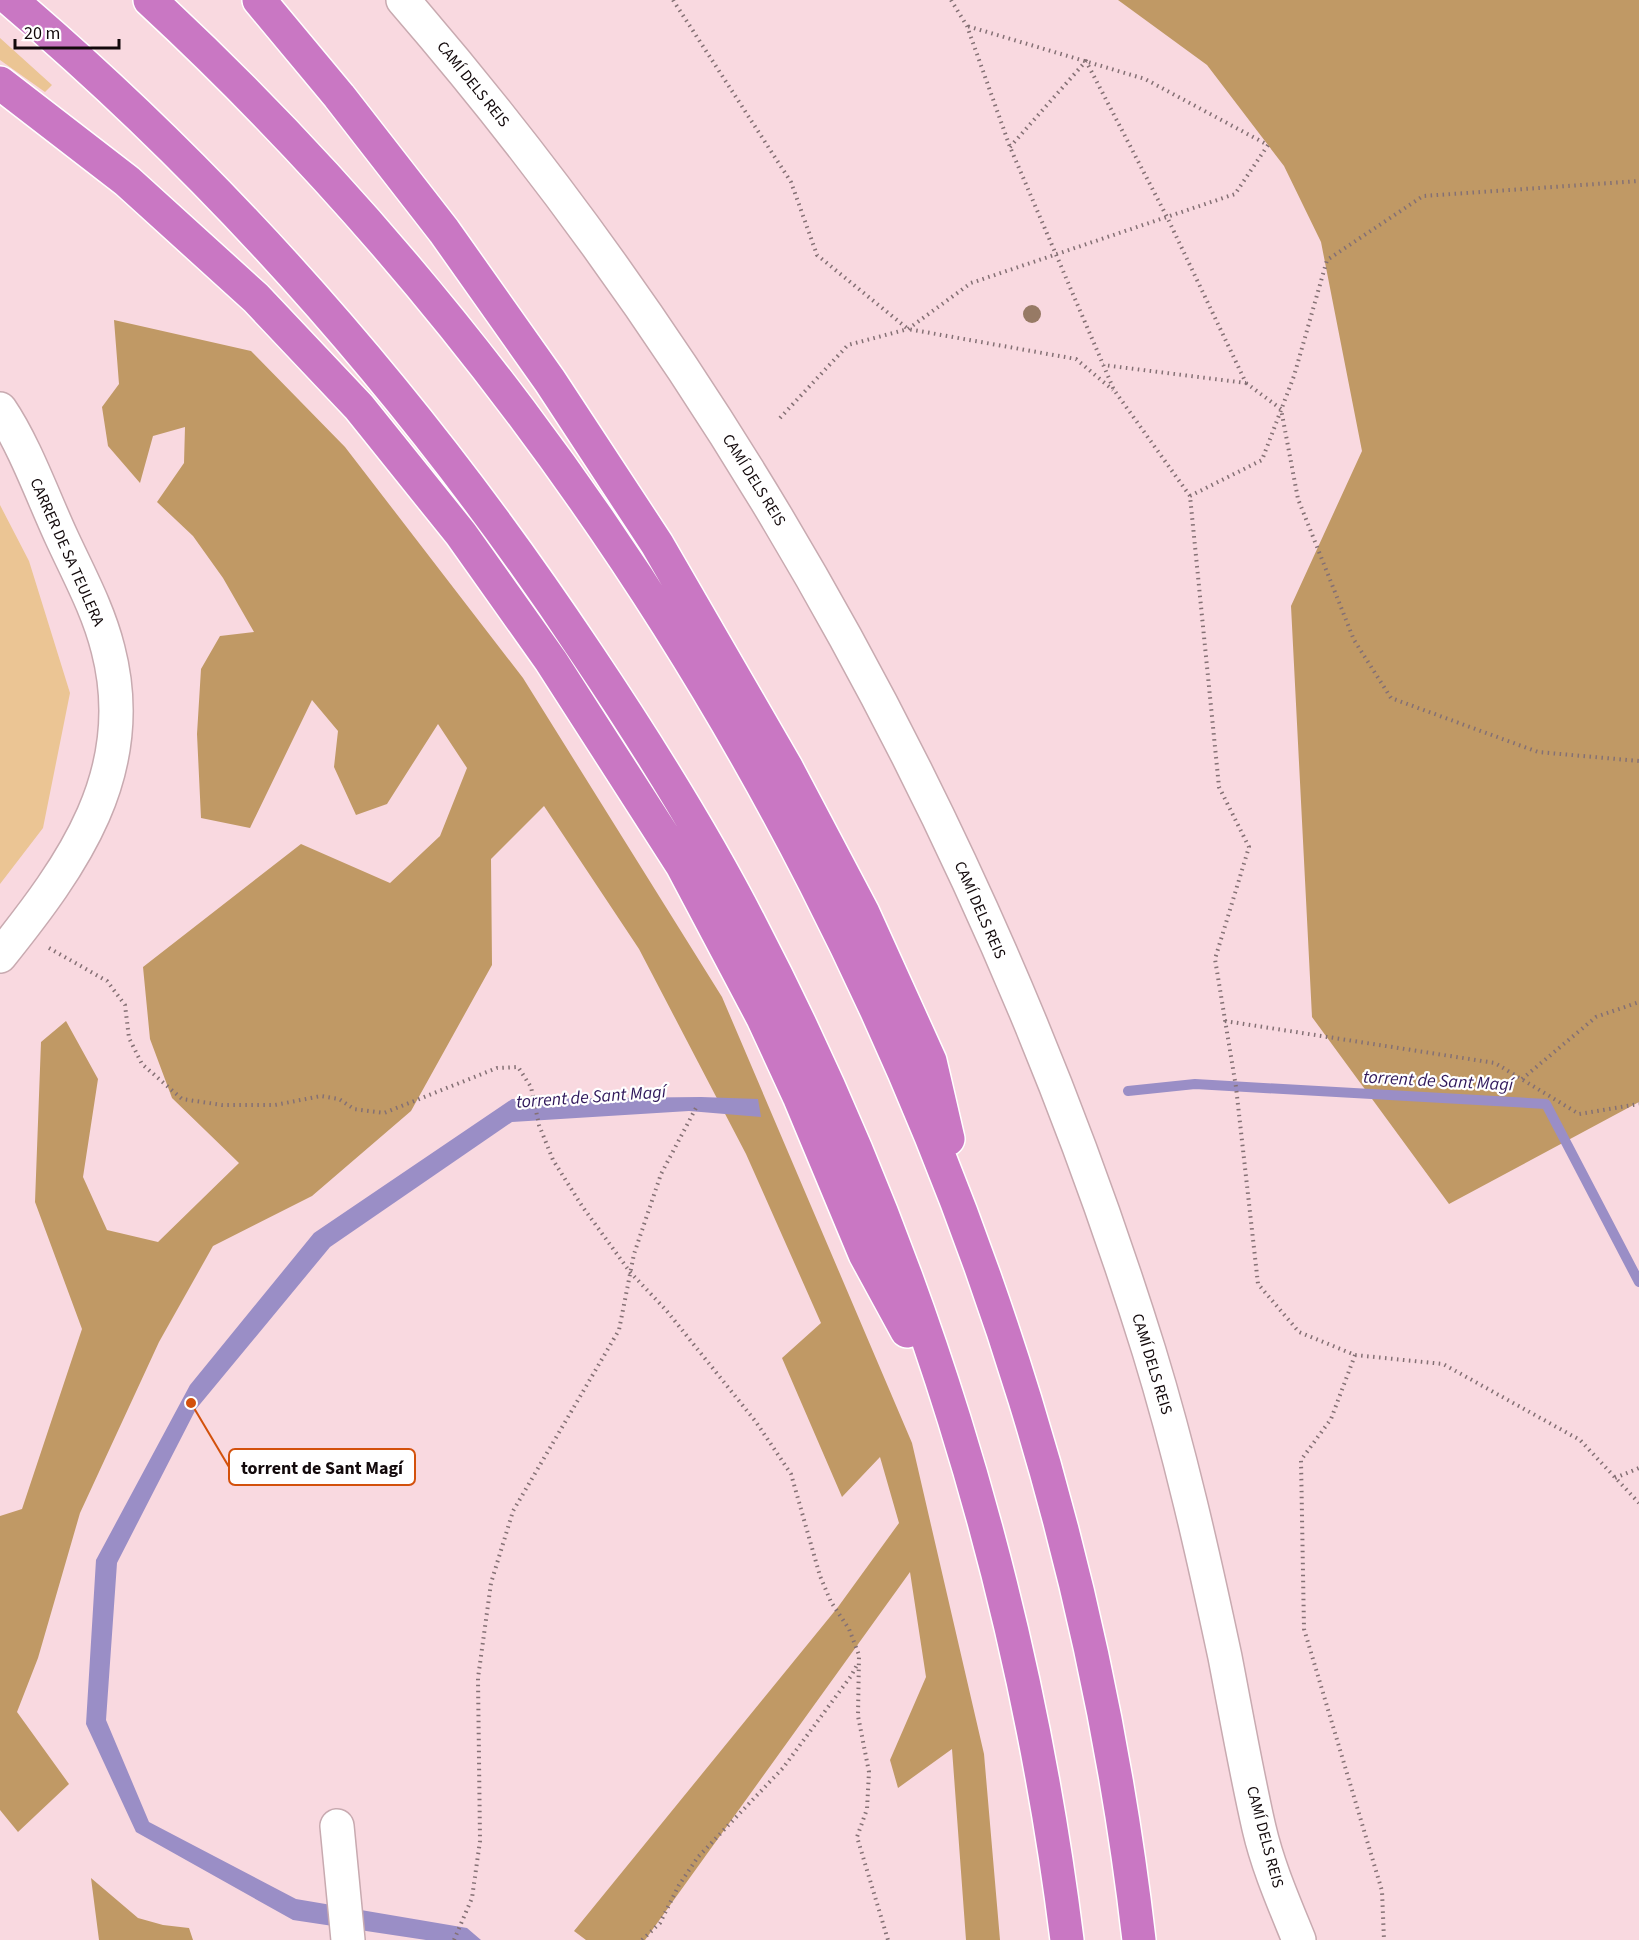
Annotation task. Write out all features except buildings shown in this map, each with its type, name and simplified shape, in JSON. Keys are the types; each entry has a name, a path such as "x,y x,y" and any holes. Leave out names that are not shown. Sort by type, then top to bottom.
{"highway":[{"path":"11,0 135,111 243,218 300,280 412,412 518,551 566,622 667,778 752,927 826,1082 861,1163 893,1243 951,1411 999,1576 1018,1661 1051,1831 1067,1940"},
{"path":"150,0 295,146 407,272 519,412 620,552 713,700 798,851 874,1006 941,1164 972,1246 1027,1412 1078,1599 1112,1759 1139,1940"},
{"path":"259,0 339,96 475,275 610,469 705,624 786,768 853,894 930,1061 972,1246"},
{"path":"0,83 127,182 256,298 359,407 409,467 502,591 644,801 723,939 799,1096 865,1254 951,1411"}],"street":[{"name":"CAMÍ DELS REIS","path":"403,0 489,102 603,250 746,466 824,595 914,767 963,870 1045,1059 1091,1180 1150,1355 1184,1473 1259,1829 1276,1884 1299,1940"},
{"name":"CARRER DE SA TEULERA","path":"0,409 96,611 108,648 117,689 116,730 102,797 88,829 66,867 0,956"},
{"path":"337,1826 348,1940"}],"path":[{"path":"674,0 791,182 817,255 908,329 1076,359 1113,390"},
{"path":"951,0 967,26 1010,147 1113,390 1190,496 1220,787 1249,848 1215,958 1236,1087 1258,1284 1299,1332 1355,1355 1443,1364 1580,1440 1639,1503"},
{"path":"780,418 848,345 908,329 971,283 1236,194 1268,145 1145,79 967,26"},
{"path":"1010,147 1086,61"},
{"path":"1086,61 1167,217 1246,383 1281,409 1298,499 1354,640 1391,698 1539,752 1639,761"},
{"path":"1190,496 1262,460 1294,376 1327,260 1424,196 1639,181"},
{"path":"1102,365 1246,383"},
{"path":"21,930 107,981 125,1005 129,1038 142,1064 182,1099 222,1105 275,1105 321,1096 339,1099 354,1109 384,1113 487,1071 518,1067 531,1087 539,1125 553,1160 582,1206 630,1272 666,1310 756,1422 791,1474 820,1576 831,1602 849,1629 859,1661 858,1716 869,1772 867,1809 857,1837 888,1940"},
{"path":"1522,1079 1596,1017 1639,1002"},
{"path":"1225,1021 1495,1063 1579,1114 1639,1104"},
{"path":"454,1940 472,1898 480,1841 478,1678 491,1583 513,1511 620,1330 630,1272 661,1174 697,1106"},
{"path":"1355,1355 1331,1419 1301,1460 1304,1629 1382,1891 1384,1940"},
{"path":"1615,1478 1639,1468"},
{"path":"642,1940 660,1923 679,1885 698,1857 783,1768 851,1676 859,1661"}],"shaded area":[{"path":"1118,0 1639,0 1639,1102 1449,1204 1312,1017 1291,606 1362,451 1321,242 1284,166 1207,65"},
{"path":"0,38 52,85 45,92 0,60"},
{"path":"114,320 251,351 345,447 523,678 722,997 912,1443 984,1754 1000,1940 966,1940 952,1749 898,1788 890,1760 926,1677 910,1572 645,1940 586,1940 574,1931 838,1607 899,1523 880,1457 842,1497 782,1358 821,1323 746,1154 639,949 544,806 491,859 492,965 411,1111 312,1196 213,1246 159,1342 80,1513 38,1658 17,1712 69,1784 18,1832 0,1810 0,1516 22,1509 82,1329 35,1202 41,1042 66,1021 98,1079 83,1177 107,1230 158,1242 239,1163 172,1098 150,1039 143,967 301,844 390,883 440,836 467,768 438,724 387,804 356,815 334,767 338,731 312,700 250,828 201,818 197,734 201,669 220,636 254,632 223,578 193,536 157,502 184,463 185,427 153,436 140,483 108,446 102,407 119,384"},
{"path":"0,505 29,561 70,693 43,828 0,884"},
{"path":"701,1097 758,1099 761,1117 689,1111 512,1122 330,1247 196,1409 117,1563 106,1720 149,1822 296,1899 467,1928 481,1940 426,1940 293,1920 136,1832 86,1724 96,1560 190,1385 314,1233 512,1099"},
{"path":"91,1878 138,1918 163,1925 189,1928 193,1940 99,1940"}],"waterway":[{"name":"torrent de Sant Magí","path":"1128,1091 1195,1084 1546,1104 1639,1282"}],"place":[{"name":"torrent de Sant Magí","path":"191,1403"}]}
